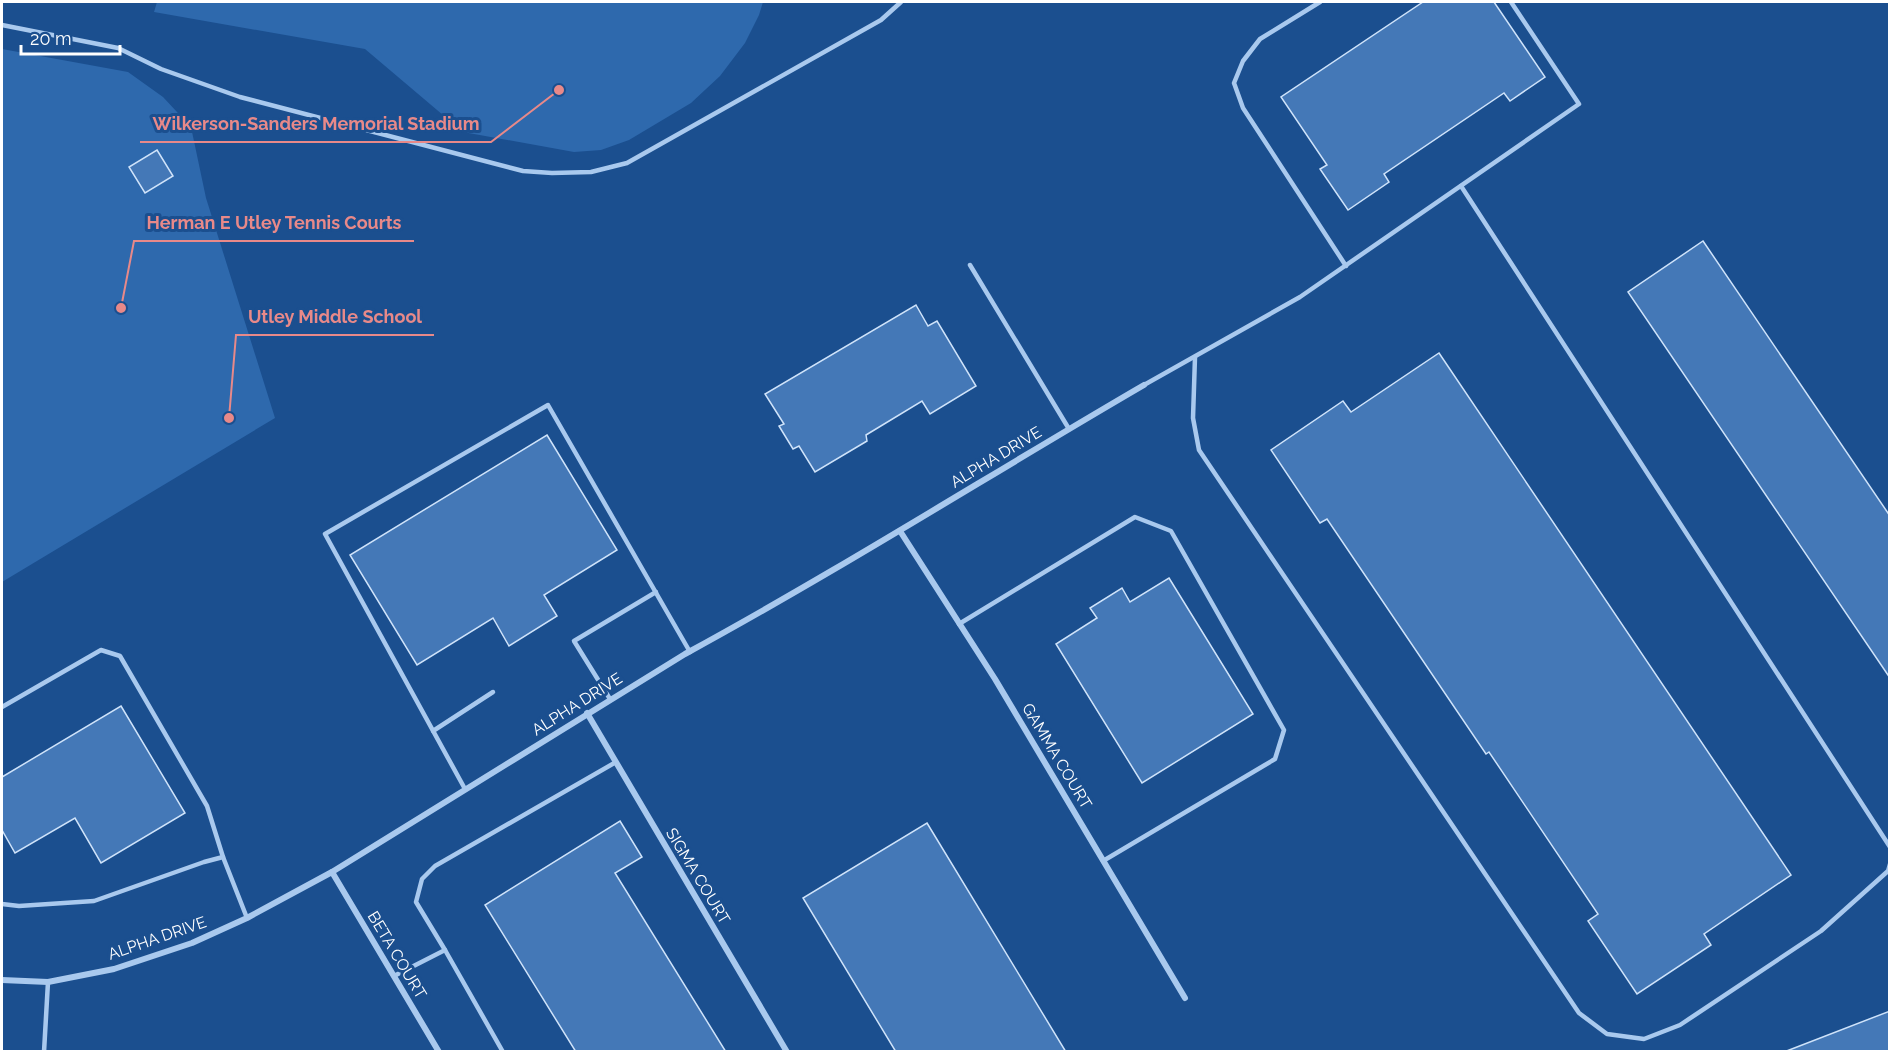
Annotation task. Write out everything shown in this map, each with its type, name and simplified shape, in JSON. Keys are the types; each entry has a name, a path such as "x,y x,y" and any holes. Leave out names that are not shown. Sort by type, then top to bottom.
{"street":[{"name":"ALPHA DRIVE","path":"2,980 48,982 114,969 192,943 248,918 332,872 610,699 900,531 1144,385"},
{"name":"GAMMA COURT","path":"900,531 995,680 1185,998"},
{"name":"SIGMA COURT","path":"587,713 787,1052"},
{"name":"BETA COURT","path":"332,872 439,1052"}],"lane":[{"path":"2,25 118,48 161,69 240,98 289,112 523,171 552,173 591,172 627,163 881,20 901,2"},
{"path":"1320,2 1260,39 1243,61 1234,83 1243,108 1346,266"},
{"path":"1144,385 1300,297 1579,104 1510,2"},
{"path":"1461,186 1890,847"},
{"path":"970,265 1069,429"},
{"path":"1195,357 1193,418 1199,450 1579,1013 1607,1034 1644,1039 1680,1025 1821,931 1888,870 1890,864"},
{"path":"465,789 325,534 548,405 690,652"},
{"path":"959,624 1135,517 1171,531 1284,730 1275,759 1104,861"},
{"path":"610,699 574,641 656,592"},
{"path":"2,707 101,650 120,656 207,806 223,856 248,918"},
{"path":"433,731 493,692"},
{"path":"503,1052 416,902 422,879 435,866 616,762"},
{"path":"2,904 19,906 94,901 223,856"},
{"path":"394,976 445,950"},
{"path":"44,1052 48,982"}],"shaded area":[{"path":"157,2 763,2 745,43 720,76 691,103 629,140 601,150 574,152 463,132 365,49 154,12"},
{"path":"2,49 128,72 163,97 191,127 206,198 275,418 2,582"}],"building":[{"path":"1423,2 1494,2 1545,77 1510,101 1504,93 1384,174 1389,182 1348,210 1320,169 1327,165 1281,97"},
{"path":"157,150 173,176 145,193 129,167"},
{"path":"1703,241 1890,516 1890,678 1628,292"},
{"path":"916,305 928,326 937,321 976,386 930,414 922,401 866,435 867,441 815,472 799,446 793,449 779,426 784,424 765,394"},
{"path":"1439,353 1791,875 1704,934 1711,945 1637,994 1588,921 1598,914 1489,752 1486,754 1327,519 1320,523 1271,450 1343,401 1351,412"},
{"path":"547,435 617,550 544,595 557,616 509,646 493,618 417,665 350,555"},
{"path":"1169,578 1253,714 1142,783 1056,644 1097,618 1090,608 1122,588 1130,602"},
{"path":"121,706 185,813 101,863 75,818 15,853 2,830 2,777"},
{"path":"620,821 642,857 615,873 726,1052 576,1052 485,905"},
{"path":"927,823 1066,1052 896,1052 803,898"},
{"path":"1890,1011 1890,1052 1784,1052"}],"place":[{"name":"Wilkerson-Sanders Memorial Stadium","path":"559,90"},
{"name":"Herman E Utley Tennis Courts","path":"121,308"},
{"name":"Utley Middle School","path":"229,418"}]}
